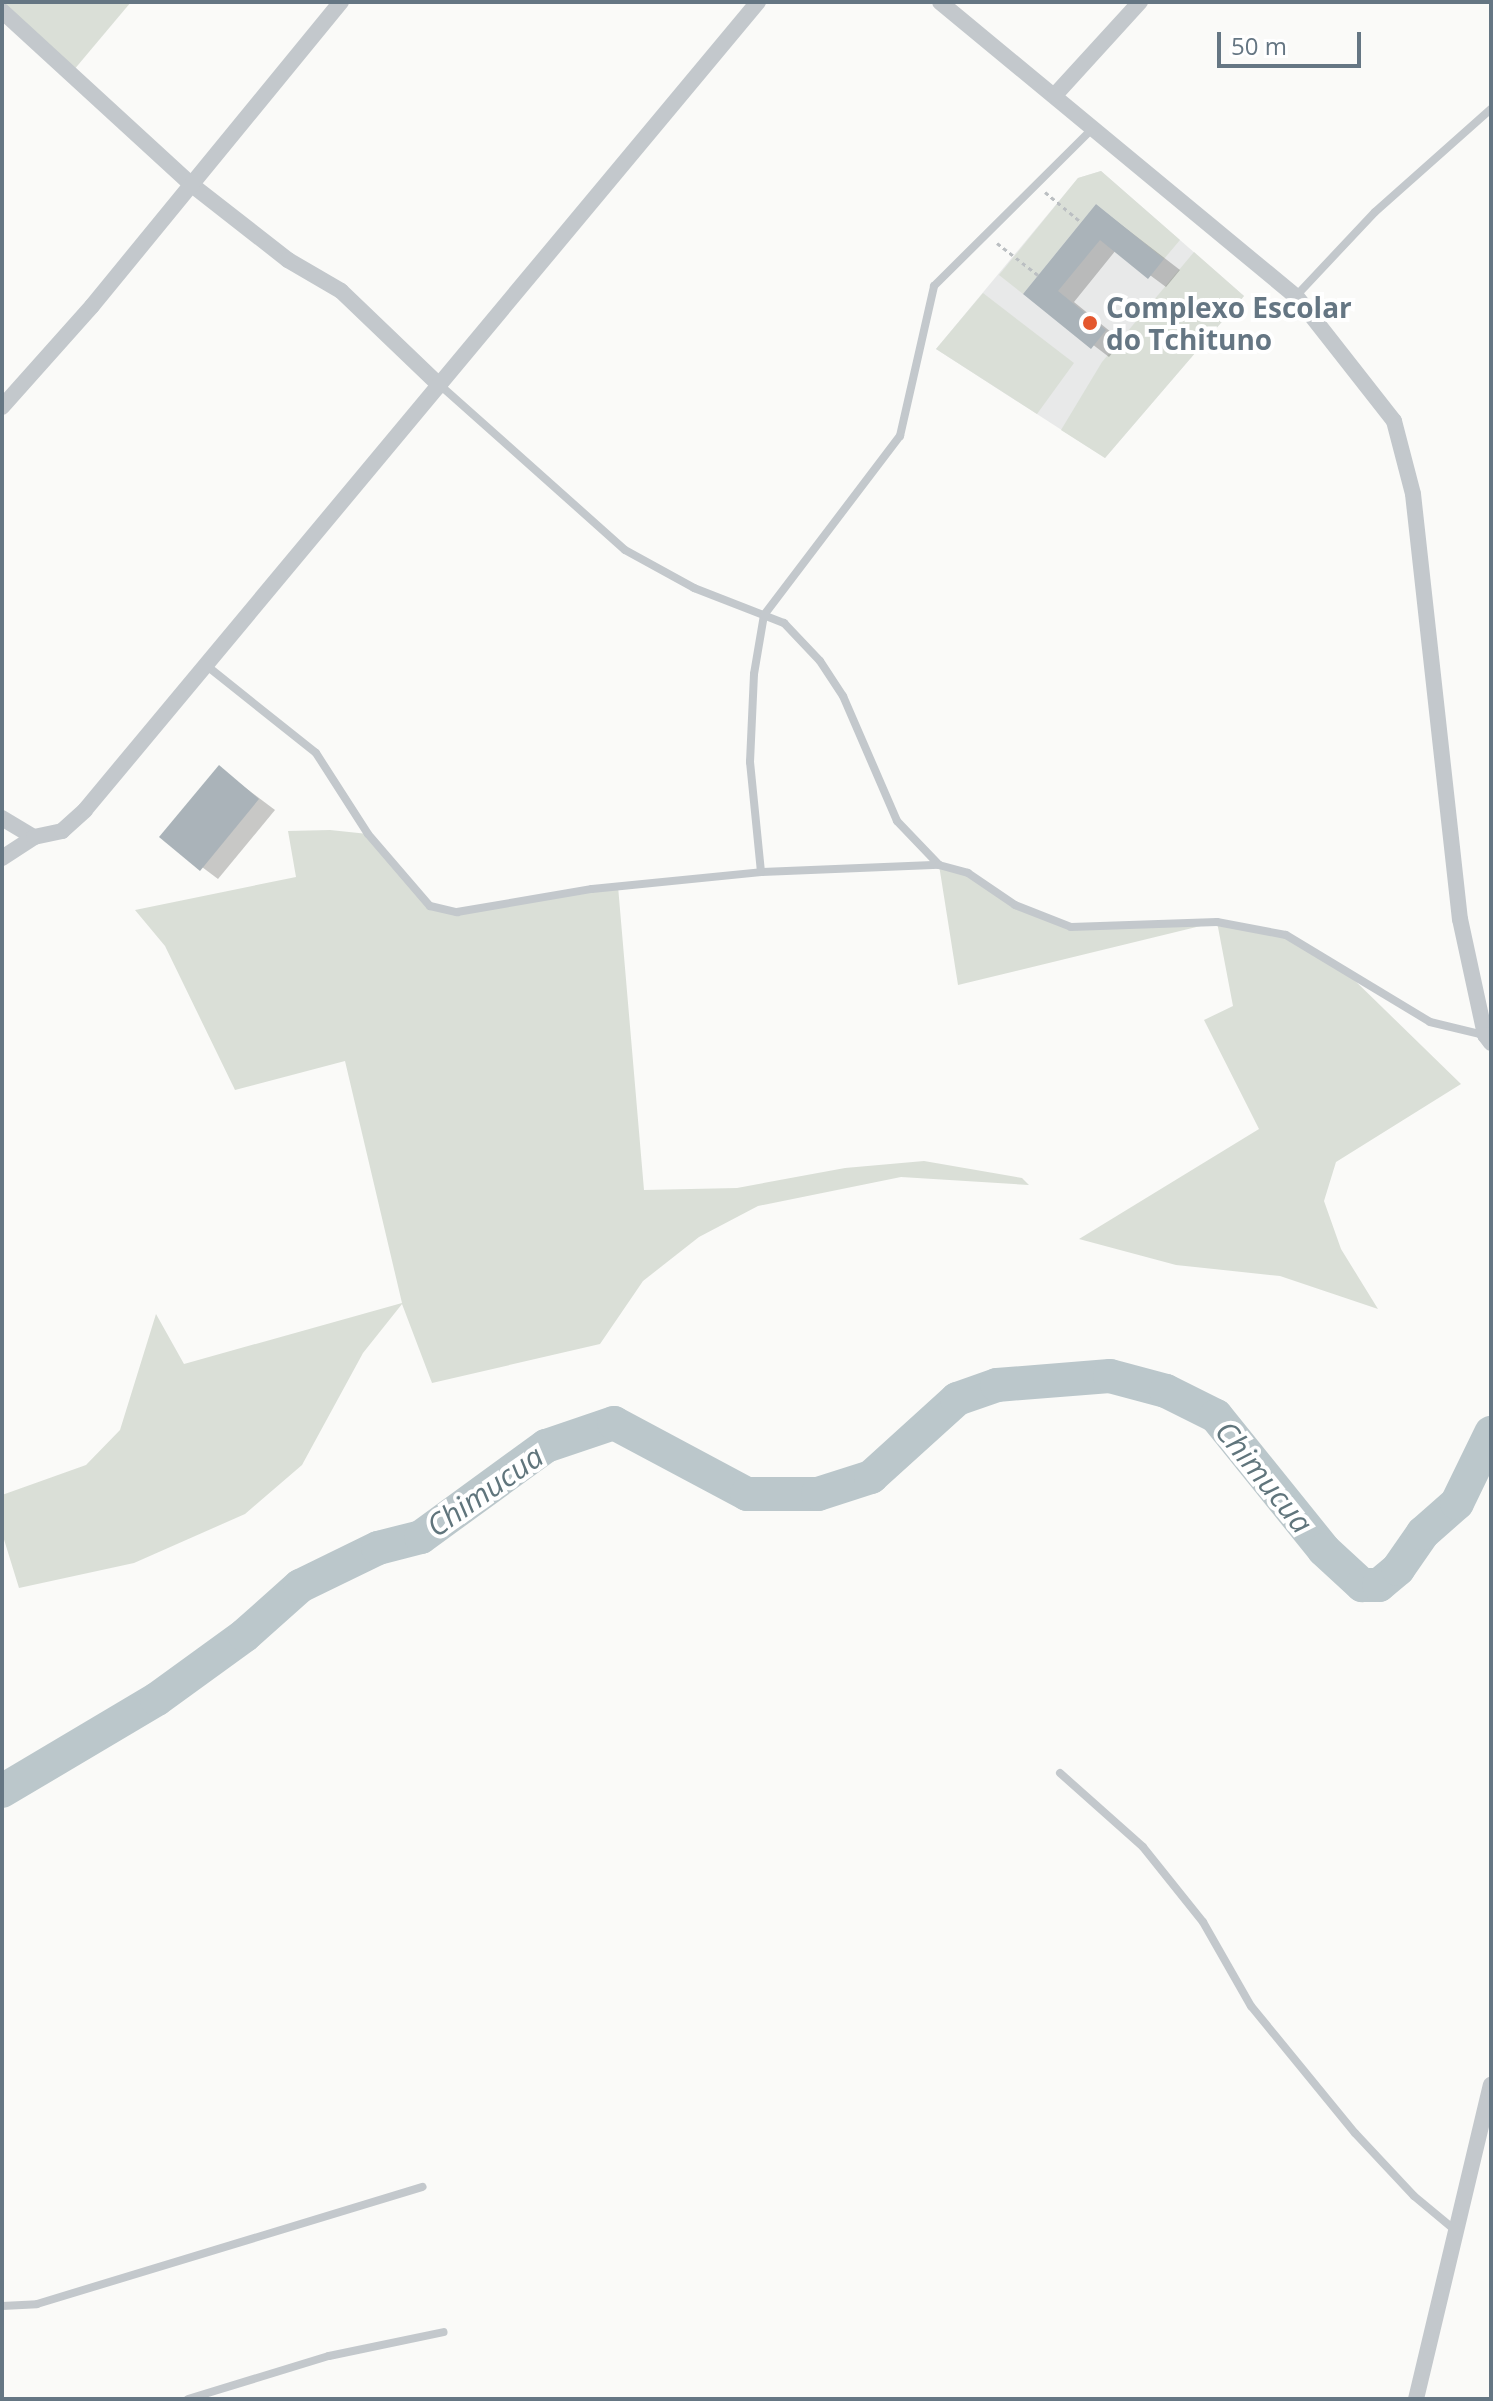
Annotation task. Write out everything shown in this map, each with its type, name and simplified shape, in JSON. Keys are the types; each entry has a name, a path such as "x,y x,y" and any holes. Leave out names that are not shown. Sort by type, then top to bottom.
{"street":[{"path":"2,407 192,185 341,2"},
{"path":"2,858 34,837 62,831 85,810 758,2"},
{"path":"940,2 1055,95 1091,130 1296,296 1394,421 1413,494 1460,919 1489,1036"},
{"path":"1055,95 1140,2"},
{"path":"2,11 192,185 288,260 341,291 440,386"},
{"path":"2,818 34,837"},
{"path":"1416,2399 1491,2085"}],"lane":[{"path":"1296,296 1375,212 1491,109"},
{"path":"761,872 750,762 754,674 764,615 900,436 934,286 1091,130"},
{"path":"440,386 625,550 694,588 784,623 820,661 843,696 897,821 939,865"},
{"path":"207,666 316,753 368,834 430,906 457,912 592,889 761,872 939,865 968,873 1015,905 1071,927 1217,922 1286,935 1430,1022 1489,1036"},
{"path":"1060,1773 1143,1847 1203,1922 1251,2006 1355,2133 1414,2196 1455,2230"},
{"path":"2,2306 37,2304 423,2187"},
{"path":"188,2399 329,2356 444,2332"}],"path":[{"path":"1036,184 1081,222"},
{"path":"985,235 1038,275"}],"shaded area":[{"path":"2,2 131,2 73,71 2,11"},
{"name":"Complexo Escolar do Tchituno","path":"1101,171 1244,296 1105,458 936,349 1078,178"},
{"path":"1101,171 1180,240 1164,259 1096,204 1023,294 999,275 1078,178"},
{"path":"1194,252 1244,296 1105,458 1061,430 1102,362"},
{"path":"983,293 1074,363 1037,414 936,349"},
{"path":"330,830 368,834 430,906 457,912 618,886 644,1190 737,1188 845,1168 924,1161 1022,1178 1029,1185 901,1177 758,1206 699,1237 643,1281 600,1344 432,1383 402,1304 363,1353 302,1465 245,1514 134,1563 19,1588 2,1533 2,1495 86,1465 120,1430 156,1314 184,1364 402,1303 345,1061 235,1090 165,946 135,910 296,877 288,831"},
{"path":"939,865 968,873 1015,905 1071,927 1217,922 958,985"},
{"path":"1217,922 1286,935 1345,971 1461,1084 1336,1162 1324,1201 1341,1249 1378,1309 1280,1276 1176,1265 1079,1239 1259,1129 1204,1020 1233,1006"}],"building":[{"path":"1096,204 1164,259 1148,279 1100,240 1058,291 1106,330 1091,349 1023,294"},
{"path":"219,765 259,799 200,871 159,837"}],"waterway":[{"name":"Chimucua","path":"2,1791 157,1699 245,1635 300,1586 378,1548 421,1537 546,1446 614,1423 747,1494 818,1494 871,1477 957,1399 997,1385 1110,1376 1166,1391 1216,1416 1324,1550 1362,1585 1379,1585 1398,1569 1423,1533 1457,1503 1491,1433"}],"place":[{"name":"Complexo Escolar do Tchituno","path":"1090,323"}]}
